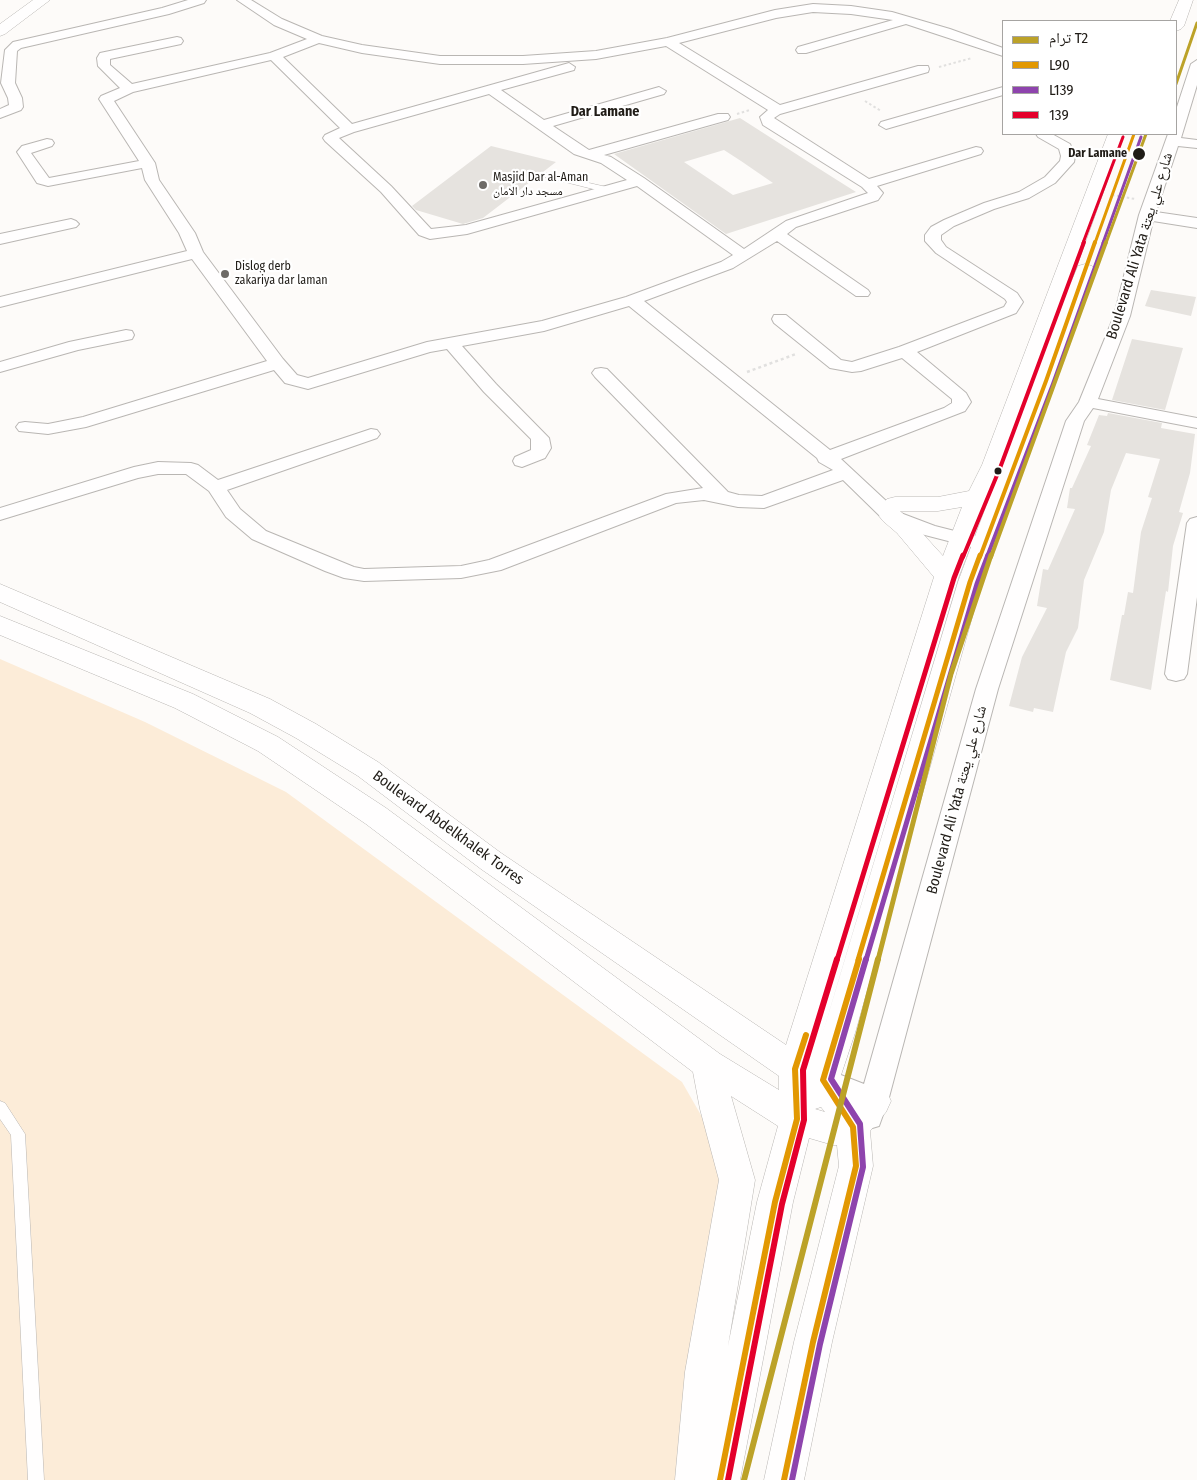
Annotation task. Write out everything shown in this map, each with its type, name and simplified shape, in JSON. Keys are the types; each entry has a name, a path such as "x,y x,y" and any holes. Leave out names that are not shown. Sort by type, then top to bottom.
{"main road":[{"path":"0,17 24,0"},
{"path":"0,31 43,0"},
{"path":"1177,23 1186,0"},
{"path":"720,1480 775,1202 947,576 974,536 978,497 993,465 1116,135"},
{"path":"809,1074 974,536 1046,381 1134,135"},
{"path":"887,506 938,504 978,497"},
{"path":"887,506 947,576"},
{"name":"Boulevard Abdelkhalek Torres","path":"0,592 260,706 306,731 368,769 491,861 809,1074 853,1127 856,1166"},
{"path":"0,624 184,701 268,744 376,816 708,1064 797,1119 833,1130 853,1127 874,1101"},
{"path":"695,1480 704,1372 737,1180 717,1109 708,1064"},
{"name":"Boulevard Ali Yata شارع علي يعتة","path":"784,1480 826,1286 856,1166"}],"street":[{"path":"0,114 16,107 15,98 8,83 11,50 17,45 166,11 200,0"},
{"path":"243,0 278,22 318,39 412,57 462,61 564,58 637,48 668,42 775,14 813,8 851,10 908,20 1001,51"},
{"path":"802,50 908,20"},
{"path":"318,39 274,56 129,89 106,99 148,163 152,180 187,233 196,253 277,363 291,379 308,384 427,347 544,326 632,300 744,256 791,224 873,196 876,193 867,184 766,120 768,115 778,110 923,69"},
{"path":"129,89 104,66 103,58 105,56 177,41"},
{"path":"668,42 778,110"},
{"path":"637,48 349,129 337,133 330,138 386,189 424,232 430,234 467,229 639,181"},
{"path":"274,56 349,129"},
{"name":"Boulevard Ali Yata شارع علي يعتة","path":"1177,126 1197,64"},
{"path":"491,89 579,151 606,160 639,181 744,256"},
{"path":"542,125 659,91"},
{"path":"893,123 1002,91"},
{"path":"983,98 999,107"},
{"path":"590,154 723,117"},
{"path":"780,319 836,364 844,367 861,366 905,351 1010,310 1015,302 1011,296 942,250 933,241 933,235 936,230 949,223 989,206 1024,195 1050,180 1067,162 1068,156 1065,148 1045,135"},
{"path":"1174,135 1197,144"},
{"name":"Boulevard Ali Yata شارع علي يعتة","path":"856,1166 987,689 1075,421 1088,402 1122,316 1146,214 1174,135"},
{"path":"47,143 27,149 24,152 42,180 48,182 148,163"},
{"path":"867,184 976,151"},
{"path":"1146,214 1197,222"},
{"path":"0,240 71,224"},
{"path":"776,233 862,293"},
{"path":"0,302 196,253"},
{"path":"632,300 887,506 928,530 974,536"},
{"path":"0,367 75,346 126,335"},
{"path":"450,342 490,388 540,438 542,448 538,454 522,462"},
{"path":"826,458 959,407 962,402 960,397 905,351"},
{"path":"25,427 48,429 86,422 277,363"},
{"path":"601,373 721,496"},
{"path":"1088,402 1197,423"},
{"path":"216,487 371,434"},
{"path":"0,514 134,473 158,468 191,469 216,487 234,513 259,535 350,573 364,575 461,572 494,565 673,498 698,494 721,496 738,501 764,502 846,472"},
{"path":"1176,674 1197,523"},
{"path":"809,1074 874,1101"}],"lane":[{"path":"548,175 608,190"},
{"path":"0,1107 18,1134 36,1480"}],"path":[{"path":"923,69 1001,51"},
{"path":"848,91 893,123"},
{"path":"729,378 815,347"}],"shaded area":[{"path":"0,659 145,722 286,792 682,1082 729,1164 693,1388 675,1480 0,1480"}],"building":[{"path":"740,118 856,192 726,234 614,154","holes":["724,150 773,183 733,195 684,162"]},
{"name":"Masjid Dar al-Aman مسجد دار الامان","path":"491,146 556,162 483,218 463,224 416,210 412,206"},
{"path":"1151,290 1196,297 1191,316 1145,306"},
{"path":"1132,339 1183,348 1165,410 1112,400"},
{"path":"1108,413 1162,423 1161,428 1195,434 1190,473 1179,512 1183,513 1173,546 1168,592 1166,591 1151,690 1110,680 1128,592 1133,593 1141,532 1152,498 1148,497 1160,459 1126,453 1111,490 1104,532 1084,580 1078,628 1066,652 1053,712 1034,708 1033,712 1009,706 1022,657 1047,608 1037,606 1043,569 1048,570 1075,509 1067,508 1070,488 1072,488 1091,446 1087,445 1099,415 1107,416"}],"tram line":[{"name":"T2","path":"1177,81 1197,23"},
{"name":"T2","path":"744,1480 951,674 1000,529 1146,135"}],"transit line":[{"name":"L90","path":"784,1480 813,1342 856,1166 853,1127 823,1080 970,582 1046,381 1134,135"},
{"name":"139","path":"728,1480 782,1204 804,1120 803,1070 954,578 1000,468 1123,137"},
{"name":"L139","path":"792,1480 820,1344 863,1167 860,1124 831,1079 977,584 1053,384 1141,137"},
{"name":"L90","path":"720,1480 775,1202 797,1119 795,1069 806,1035"}],"place":[{"name":"Dar Lamane","path":"1139,154"},
{"name":"Masjid Dar al-Aman مسجد دار الامان","path":"483,185"},
{"name":"Dislog derb zakariya dar laman","path":"225,274"}],"district":[{"name":"Dar Lamane","path":"605,112"}]}
